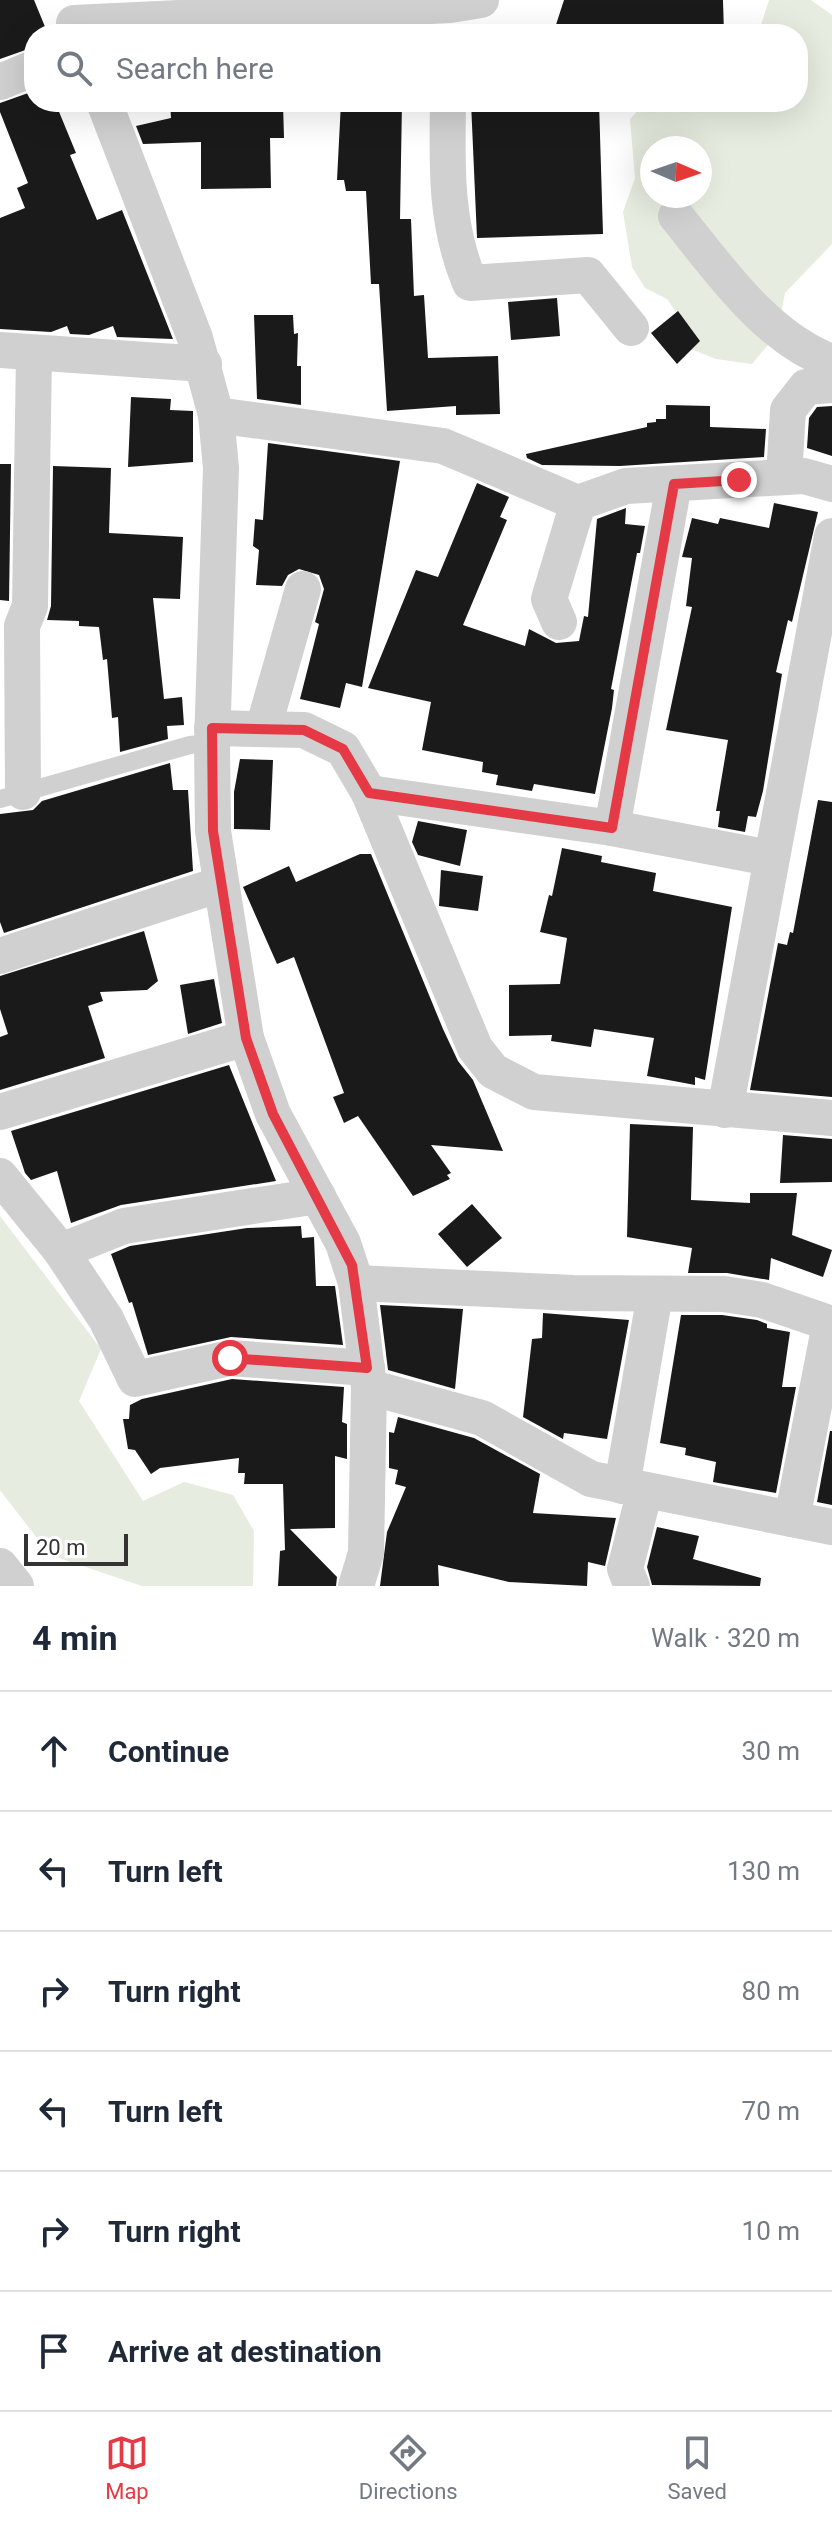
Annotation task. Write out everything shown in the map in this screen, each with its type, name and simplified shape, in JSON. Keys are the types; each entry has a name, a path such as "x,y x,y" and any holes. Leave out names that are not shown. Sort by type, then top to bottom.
{"street":[{"path":"73,19 460,13"},
{"path":"0,82 24,72"},
{"path":"108,112 204,364 216,415 221,468 211,804 246,1038 273,1114 343,1243 356,1283 368,1378 366,1553 356,1586"},
{"path":"448,112 447,170 455,248 470,283 588,275 631,328"},
{"path":"676,216 713,262 783,337 832,362"},
{"path":"11,796 22,626 30,606 17,352 204,364"},
{"path":"784,477 788,410 806,387 832,385"},
{"path":"216,415 443,446 578,503 626,486 804,476 832,484"},
{"path":"612,828 674,484"},
{"path":"559,622 549,599 578,503"},
{"path":"725,1110 832,536"},
{"path":"263,729 303,589"},
{"path":"212,735 263,729 304,730 343,749 369,793 475,1048 493,1071 534,1092 832,1118"},
{"path":"369,793 612,828 770,858"},
{"path":"0,956 221,884"},
{"path":"0,1112 246,1038"},
{"path":"0,1176 61,1251 106,1319 135,1379 230,1358 368,1378 482,1418 591,1479 832,1527"},
{"path":"61,1251 124,1226 318,1196"},
{"path":"356,1283 724,1294 762,1300 831,1324 792,1519"},
{"path":"632,1586 625,1569 655,1294"},
{"path":"0,1566 16,1586"}],"lane":[{"path":"11,796 190,745 212,735"}],"shaded area":[{"path":"769,0 811,0 832,15 832,244 785,293 777,334 752,364 716,359 691,349 680,318 667,299 645,288 632,267 623,212 635,178 630,119 637,112 808,112 808,24 761,24"},
{"path":"0,1216 101,1349 79,1401 143,1501 184,1482 233,1495 254,1531 253,1586 142,1586 50,1555 0,1490"}],"building":[{"path":"0,0 34,0 44,24 24,24 24,51 0,59"},
{"path":"564,0 723,0 724,24 556,24"},
{"path":"24,95 24,112 59,112 76,153 70,155 97,220 122,210 173,339 117,337 113,326 89,335 70,334 67,326 51,332 0,329 0,218 25,208 17,188 28,183 0,112 0,103"},
{"path":"171,112 283,112 284,138 270,138 271,188 201,189 201,142 143,144 136,126 171,118"},
{"path":"340,112 402,112 400,219 411,219 414,296 424,295 428,358 498,356 500,414 456,415 456,406 387,411 379,284 371,284 366,191 346,191 344,180 337,180"},
{"path":"471,112 599,112 603,234 477,238"},
{"path":"557,298 560,336 511,340 508,302"},
{"path":"678,311 700,341 677,364 651,333"},
{"path":"254,315 293,315 294,334 298,333 297,366 301,366 301,405 257,399"},
{"path":"131,397 171,399 170,410 193,411 193,462 128,467"},
{"path":"666,405 710,406 710,427 766,429 764,457 620,466 542,465 527,458 526,454 647,427 647,423 656,422 656,419 666,419"},
{"path":"832,406 832,456 807,448 809,418 817,407"},
{"path":"268,443 400,461 362,687 346,683 340,708 300,699 319,624 315,622 324,589 319,575 299,569 288,575 282,586 256,585 259,550 253,546 255,519 263,520"},
{"path":"0,464 11,464 9,601 0,600"},
{"path":"53,466 111,468 109,533 183,537 180,599 153,598 164,699 182,697 184,725 167,726 168,739 120,752 118,717 112,718 107,659 103,660 99,627 79,626 79,621 47,620 51,606"},
{"path":"477,483 509,497 500,517 507,520 463,625 525,646 529,629 556,643 579,641 584,616 588,617 597,519 626,508 625,524 645,526 611,689 614,690 612,708 595,794 534,784 532,791 496,785 498,775 482,772 483,762 422,750 431,702 368,688 416,570 438,577"},
{"path":"774,503 818,512 792,622 788,620 776,672 782,674 763,791 756,817 748,816 745,832 718,827 720,811 716,811 728,740 666,730 692,607 686,606 692,558 682,557 692,518 718,524 720,518 769,528"},
{"path":"240,759 273,760 270,830 234,829 234,792"},
{"path":"170,763 173,790 188,790 193,871 4,933 0,922 0,814 33,810 42,801"},
{"path":"818,800 832,802 832,1097 750,1090 778,943 787,945 790,932 793,933"},
{"path":"418,821 467,830 460,866 418,855 412,842"},
{"path":"562,848 602,856 601,862 656,873 653,891 732,907 705,1080 695,1077 695,1085 647,1076 654,1038 594,1029 591,1047 551,1041 552,1035 509,1036 509,985 560,984 567,938 540,932 549,895 552,896"},
{"path":"360,854 371,854 443,1029 458,1061 473,1080 503,1151 431,1145 451,1173 447,1175 450,1179 413,1196 358,1116 344,1123 333,1097 344,1093 294,957 277,964 243,887 289,866 296,882"},
{"path":"441,870 483,876 478,911 439,906"},
{"path":"144,931 158,981 147,990 100,992 103,1001 88,1006 105,1058 0,1090 0,1037 8,1034 0,1009 0,976"},
{"path":"214,979 222,1023 188,1034 180,985"},
{"path":"229,1065 276,1181 121,1205 71,1223 57,1171 31,1180 25,1173 11,1131"},
{"path":"630,1124 693,1127 691,1200 750,1203 750,1193 797,1193 792,1235 832,1250 823,1277 771,1258 769,1280 727,1273 688,1273 692,1248 627,1237"},
{"path":"783,1135 832,1139 832,1182 780,1183"},
{"path":"472,1204 502,1238 467,1267 438,1234"},
{"path":"301,1226 302,1238 314,1237 316,1286 335,1286 343,1345 231,1337 148,1355 132,1302 129,1303 111,1254 130,1246 247,1228"},
{"path":"380,1305 463,1309 455,1389 388,1370"},
{"path":"543,1313 629,1320 607,1439 564,1433 563,1439 523,1417 532,1339 542,1338"},
{"path":"681,1315 722,1315 757,1320 767,1324 767,1328 790,1332 782,1387 796,1387 776,1493 713,1482 716,1462 685,1455 686,1448 660,1443"},
{"path":"232,1379 344,1387 342,1422 347,1424 347,1459 335,1456 335,1528 290,1529 337,1577 336,1586 278,1586 280,1551 285,1550 283,1484 244,1484 245,1473 238,1473 239,1458 160,1468 151,1474 135,1450 128,1449 123,1419 129,1419 130,1405 142,1399"},
{"path":"398,1417 474,1438 540,1474 533,1513 616,1518 605,1566 588,1562 587,1586 509,1582 438,1565 439,1586 380,1586 387,1532 406,1487 395,1484 398,1470 389,1468 389,1432 394,1433"},
{"path":"832,1431 832,1505 817,1502"},
{"path":"657,1527 699,1536 693,1559 761,1578 760,1586 652,1585 647,1567"}],"route":[{"path":"230,1358 367,1368 352,1265 273,1114 246,1038 213,831 212,728 304,730 343,749 369,793 612,828 674,484 739,480"}]}
